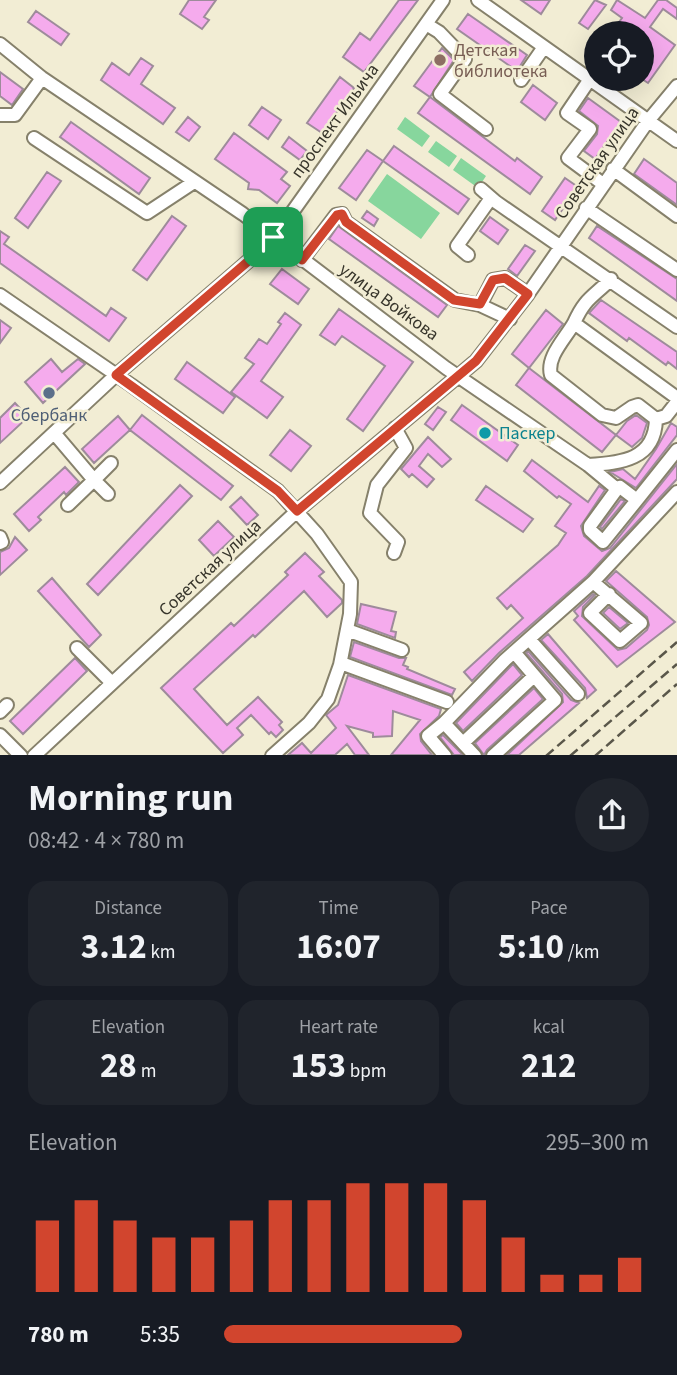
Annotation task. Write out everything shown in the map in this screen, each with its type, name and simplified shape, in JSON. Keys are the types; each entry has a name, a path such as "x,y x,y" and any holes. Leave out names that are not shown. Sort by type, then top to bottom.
{"street":[{"name":"проспект Ильича","path":"0,483 116,375 273,237 443,0"},
{"path":"478,0 584,75"},
{"path":"426,24 439,32 465,59 440,94 486,129"},
{"name":"улица Войкова","path":"0,44 42,78 273,237 459,376 617,489 620,487 637,500"},
{"path":"521,80 544,47"},
{"path":"0,115 15,115 42,78"},
{"name":"Советская улица","path":"34,755 297,511 476,361 528,294 648,121 677,86"},
{"path":"584,88 567,113 590,129 568,158 603,184"},
{"path":"607,91 677,141"},
{"path":"34,138 147,214 194,182"},
{"path":"613,169 677,216"},
{"path":"481,189 677,327"},
{"path":"468,255 457,246 491,198"},
{"path":"586,208 677,270"},
{"path":"302,260 337,215 342,214 346,222 454,300 480,304 510,319"},
{"path":"480,304 493,280 505,278 528,294"},
{"path":"611,279 590,295 581,307 553,356 549,368 551,375 602,415 616,418 638,405 656,419"},
{"path":"0,295 278,491 317,534 351,582 341,663 328,699 309,723 272,755"},
{"path":"574,323 677,400 666,416 656,419"},
{"path":"587,465 628,460 643,453 656,434 656,419"},
{"path":"394,552 398,542 370,513 377,485 406,448 395,429"},
{"path":"55,434 108,494"},
{"path":"617,489 590,526 590,530 603,542 677,450"},
{"path":"68,505 111,463"},
{"path":"442,754 428,736 514,652 593,582 677,492"},
{"path":"0,537 0,544"},
{"path":"593,582 609,594"},
{"path":"347,630 402,650"},
{"path":"529,639 578,694"},
{"path":"77,648 112,683"},
{"path":"493,755 555,701 514,652"},
{"path":"341,663 447,702"},
{"path":"463,743 534,676"},
{"path":"444,723 475,755"},
{"path":"0,735 21,755"}],"green space":[{"path":"405,117 430,136 422,147 397,129"},
{"path":"436,141 457,156 449,167 428,152"},
{"path":"461,158 486,176 478,188 453,170"},
{"path":"387,174 440,213 421,239 368,201"}],"building":[{"path":"189,0 216,0 204,17 209,20 202,29 180,14"},
{"path":"399,0 418,0 364,72 343,57 360,33 370,40"},
{"path":"521,0 550,0 541,14"},
{"path":"595,0 606,5 594,21 584,21 584,26 579,23"},
{"path":"617,0 645,18 658,0 666,0 677,8 677,19 663,9 654,21 620,21 622,18 611,10"},
{"path":"36,11 69,34 61,45 28,22"},
{"path":"468,14 527,55 517,71 457,29"},
{"path":"654,30 675,45 654,75"},
{"path":"442,48 454,60 430,97 414,86"},
{"path":"141,58 153,66 141,84 175,108 163,124 101,80 112,63 129,75"},
{"path":"0,72 23,89 12,105 0,96"},
{"path":"340,77 354,88 322,133 307,123"},
{"path":"533,85 557,103 545,120 521,102"},
{"path":"430,97 515,161 517,158 542,177 530,194 418,113"},
{"path":"588,98 621,122 595,159 584,151 597,134 598,126 579,111"},
{"path":"262,107 281,120 268,139 249,125"},
{"path":"188,117 200,127 189,141 176,132"},
{"path":"71,122 150,178 139,194 60,137"},
{"path":"234,133 287,172 281,179 290,186 277,203 259,190 248,189 249,183 215,159"},
{"path":"289,137 307,151 300,160 282,147"},
{"path":"394,146 469,199 458,214 383,161"},
{"path":"367,150 383,161 356,200 339,188"},
{"path":"644,159 677,183 677,205 634,174"},
{"path":"47,172 61,181 28,228 15,218"},
{"path":"565,178 578,187 555,220 542,211"},
{"path":"367,211 378,219 374,226 362,218"},
{"path":"172,216 186,226 147,280 133,270"},
{"path":"490,217 508,230 498,244 480,231"},
{"path":"338,226 447,305 438,317 329,239"},
{"path":"597,226 677,279 677,301 589,238"},
{"path":"0,231 9,237 4,244 106,316 111,308 126,318 109,341 0,263"},
{"path":"525,245 535,251 517,276 508,269"},
{"path":"282,269 309,289 298,304 270,284"},
{"path":"601,300 677,352 677,369 668,362 666,365 629,338 627,341 589,313"},
{"path":"339,309 413,362 363,431 347,419 385,366 342,336 335,345 320,335"},
{"path":"546,310 563,324 529,368 512,354"},
{"path":"285,313 301,325 261,381 283,397 267,418 231,392 254,364 245,358 259,339 267,344"},
{"path":"0,320 11,328 0,343"},
{"path":"51,359 62,372 78,359 85,364 43,403 25,382"},
{"path":"187,362 235,397 223,413 175,379"},
{"path":"529,368 616,435 602,452 516,385"},
{"path":"15,403 28,417 0,443 0,418"},
{"name":"Паскер","path":"462,405 518,445 507,461 451,420"},
{"path":"438,407 446,412 433,430 425,424"},
{"path":"142,415 233,486 221,500 130,430"},
{"path":"636,415 647,423 642,438 632,447 616,435 627,421"},
{"path":"118,416 130,430 94,463 82,449"},
{"path":"671,423 677,427 677,435 636,488 610,472 623,469 635,479"},
{"path":"290,430 311,446 291,471 270,455"},
{"path":"428,437 451,459 442,467 428,454 419,466 434,479 427,487 412,474 409,477 401,469"},
{"path":"532,460 588,502 599,486 605,490 581,526 584,536 602,551 610,548 677,464 677,479 587,576 499,653 472,681 464,672 523,618 511,605 507,609 497,598 558,545 566,533 555,526 571,504 559,496 557,498 524,471"},
{"path":"65,467 79,482 66,495 64,492 38,517 41,520 29,531 14,514"},
{"path":"180,485 192,496 98,595 87,584"},
{"path":"486,486 533,519 523,532 476,500"},
{"path":"241,497 258,515 247,525 230,507"},
{"path":"621,499 625,501 602,529 600,527"},
{"path":"218,521 234,537 214,556 199,540"},
{"path":"15,537 27,550 0,575 0,552 9,548"},
{"path":"305,553 324,572 319,576 342,603 327,617 304,591 194,689 227,725 258,697 282,722 279,725 283,730 276,737 271,732 269,734 251,715 237,728 243,735 223,753 161,688 231,623 234,626 288,575 285,572"},
{"path":"616,571 675,622 617,667 574,620 578,616 574,611 593,594 595,595 583,607 582,616 618,650 626,648 647,630 647,617 606,581"},
{"path":"52,578 101,635 89,647 38,591"},
{"path":"361,604 396,612 391,631 396,632 395,638 357,624"},
{"path":"609,607 628,623 620,629 603,613"},
{"path":"548,634 596,690 587,698 585,688 541,640"},
{"path":"354,642 406,658 403,665 408,667 407,669 455,689 452,695 350,657"},
{"path":"528,651 571,700 579,703 519,755 507,755 563,702 562,694 526,653"},
{"path":"75,658 87,671 23,734 10,721"},
{"path":"513,664 522,675 463,731 456,723"},
{"path":"348,675 441,709 439,716 420,734 421,741 432,755 391,755 420,720 393,711 392,736 373,737 373,733 347,726 369,755 355,755 347,744 335,755 288,755 302,743 311,753 336,728 326,715 338,705"},
{"path":"534,688 543,699 484,755 475,743"},
{"path":"443,735 463,755 454,755 440,737"}],"railway":[{"path":"547,755 677,642"},
{"path":"571,755 677,664"},
{"path":"596,755 677,684"}],"place":[{"name":"Детская библиотека","path":"440,60"},
{"name":"Сбербанк","path":"49,393"},
{"name":"Паскер","path":"485,433"}],"route":[{"path":"342,214 346,222 454,300 480,304 493,280 505,278 528,294 476,361 297,511 278,491 116,375 273,237 302,260 337,215 342,214"}]}
